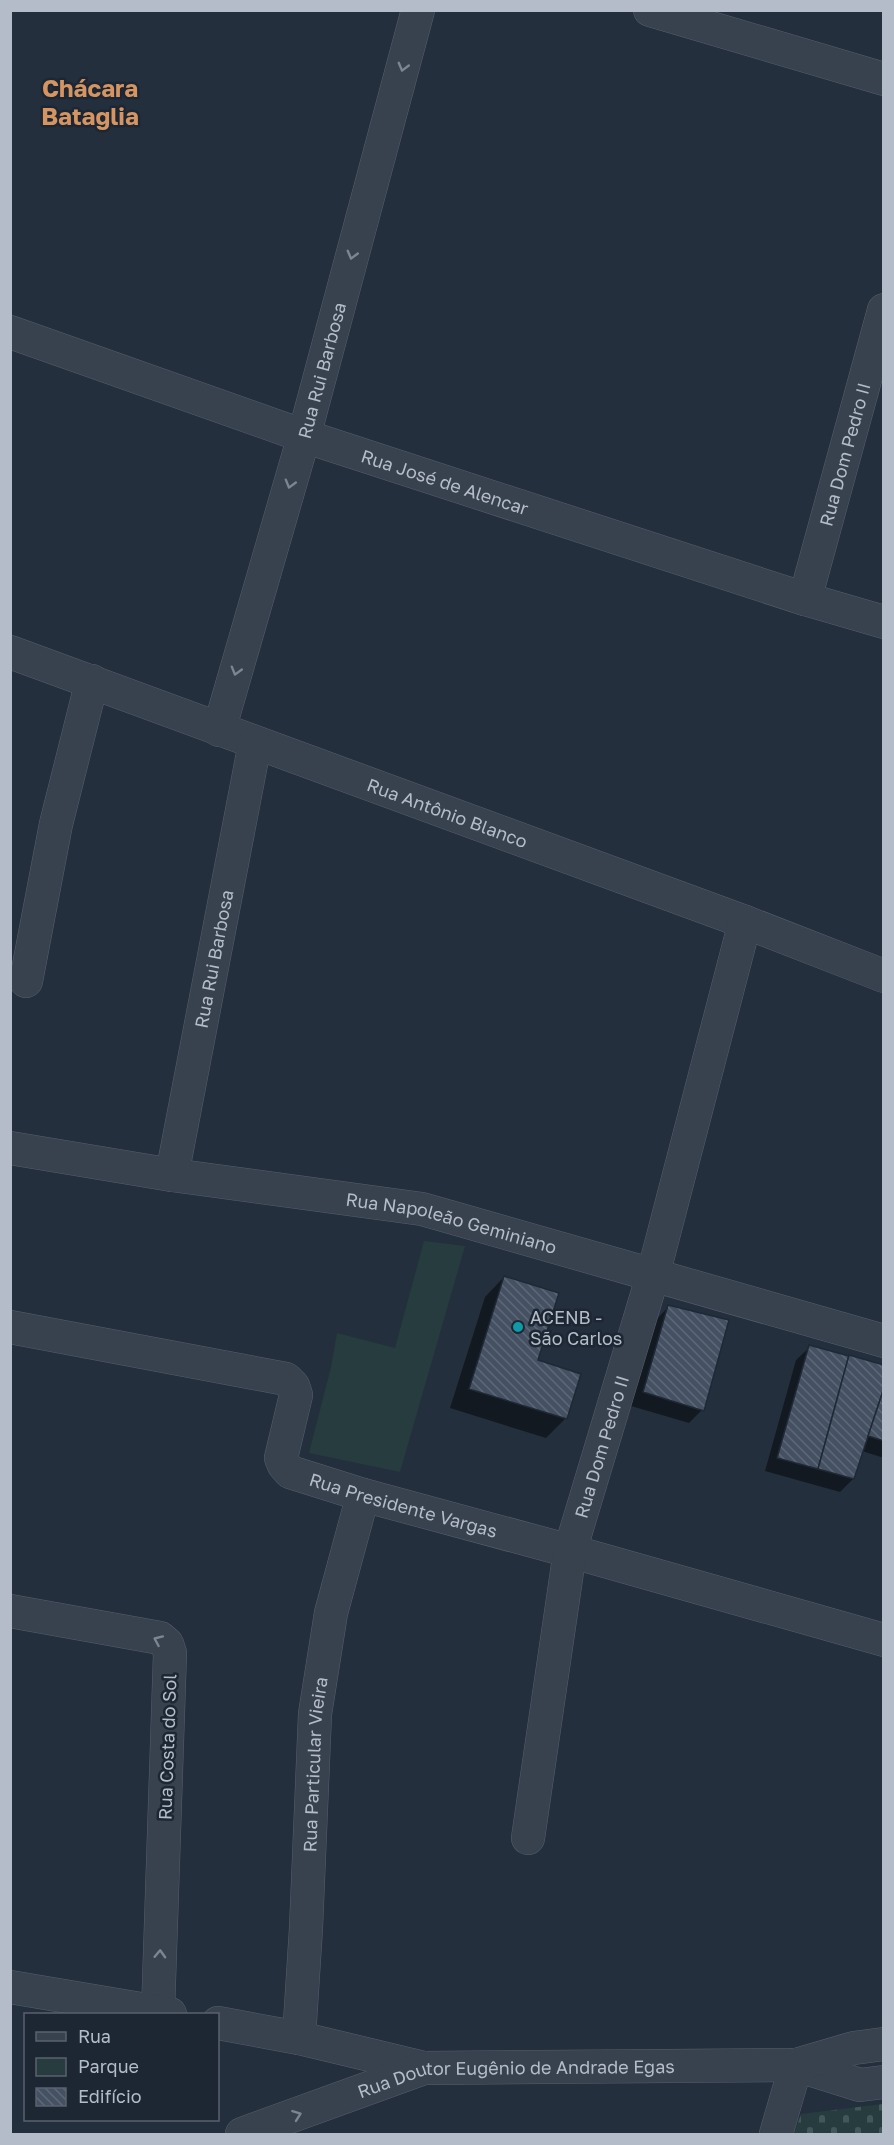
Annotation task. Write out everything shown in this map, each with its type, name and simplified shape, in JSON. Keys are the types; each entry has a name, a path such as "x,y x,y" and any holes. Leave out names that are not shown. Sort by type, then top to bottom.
{"street":[{"name":"Rua Rui Barbosa","path":"219,730 304,436 418,10"},
{"path":"650,10 884,79"},
{"name":"Rua Dom Pedro II","path":"805,599 884,310"},
{"name":"Rua José de Alencar","path":"10,332 304,436 805,599 884,622"},
{"name":"Rua Antônio Blanco","path":"10,652 745,922 884,976"},
{"path":"26,981 56,824 92,681"},
{"name":"Rua Rui Barbosa","path":"172,1175 255,743"},
{"name":"Rua Dom Pedro II","path":"528,1838 570,1551 653,1275 745,922"},
{"name":"Rua Napoleão Geminiano","path":"10,1148 172,1175 422,1209 884,1341"},
{"name":"Rua Presidente Vargas","path":"10,1327 286,1379 293,1386 296,1395 281,1458 290,1472 363,1495 884,1640"},
{"name":"Rua Particular Vieira","path":"300,2037 315,1714 331,1613 363,1495"},
{"name":"Rua Costa do Sol","path":"10,1611 160,1638 167,1644 170,1653 164,2013"},
{"path":"10,1987 164,2013"},
{"path":"219,2023 300,2037 424,2068"},
{"name":"Rua Doutor Eugênio de Andrade Egas","path":"242,2134 424,2068 796,2065 854,2048 884,2044"},
{"path":"776,2134 796,2065"},
{"name":"Rua Doutor Eugênio de Andrade Egas","path":"796,2065 860,2085 884,2082"}],"green space":[{"path":"424,1241 465,1246 400,1472 309,1453 331,1367 337,1333 395,1348"},
{"path":"883,2104 883,2134 794,2134 801,2114"}],"building":[{"name":"ACENB - São Carlos","path":"504,1276 559,1293 538,1360 581,1374 567,1419 469,1389"},
{"path":"668,1305 729,1320 704,1411 643,1392"},
{"path":"809,1345 849,1356 818,1469 777,1458"},
{"path":"849,1355 884,1365 884,1388 854,1479 818,1469"},
{"path":"884,1388 884,1441 868,1436"}],"place":[{"name":"ACENB - São Carlos","path":"518,1327"}],"district":[{"name":"Chácara Bataglia","path":"90,101"}]}
